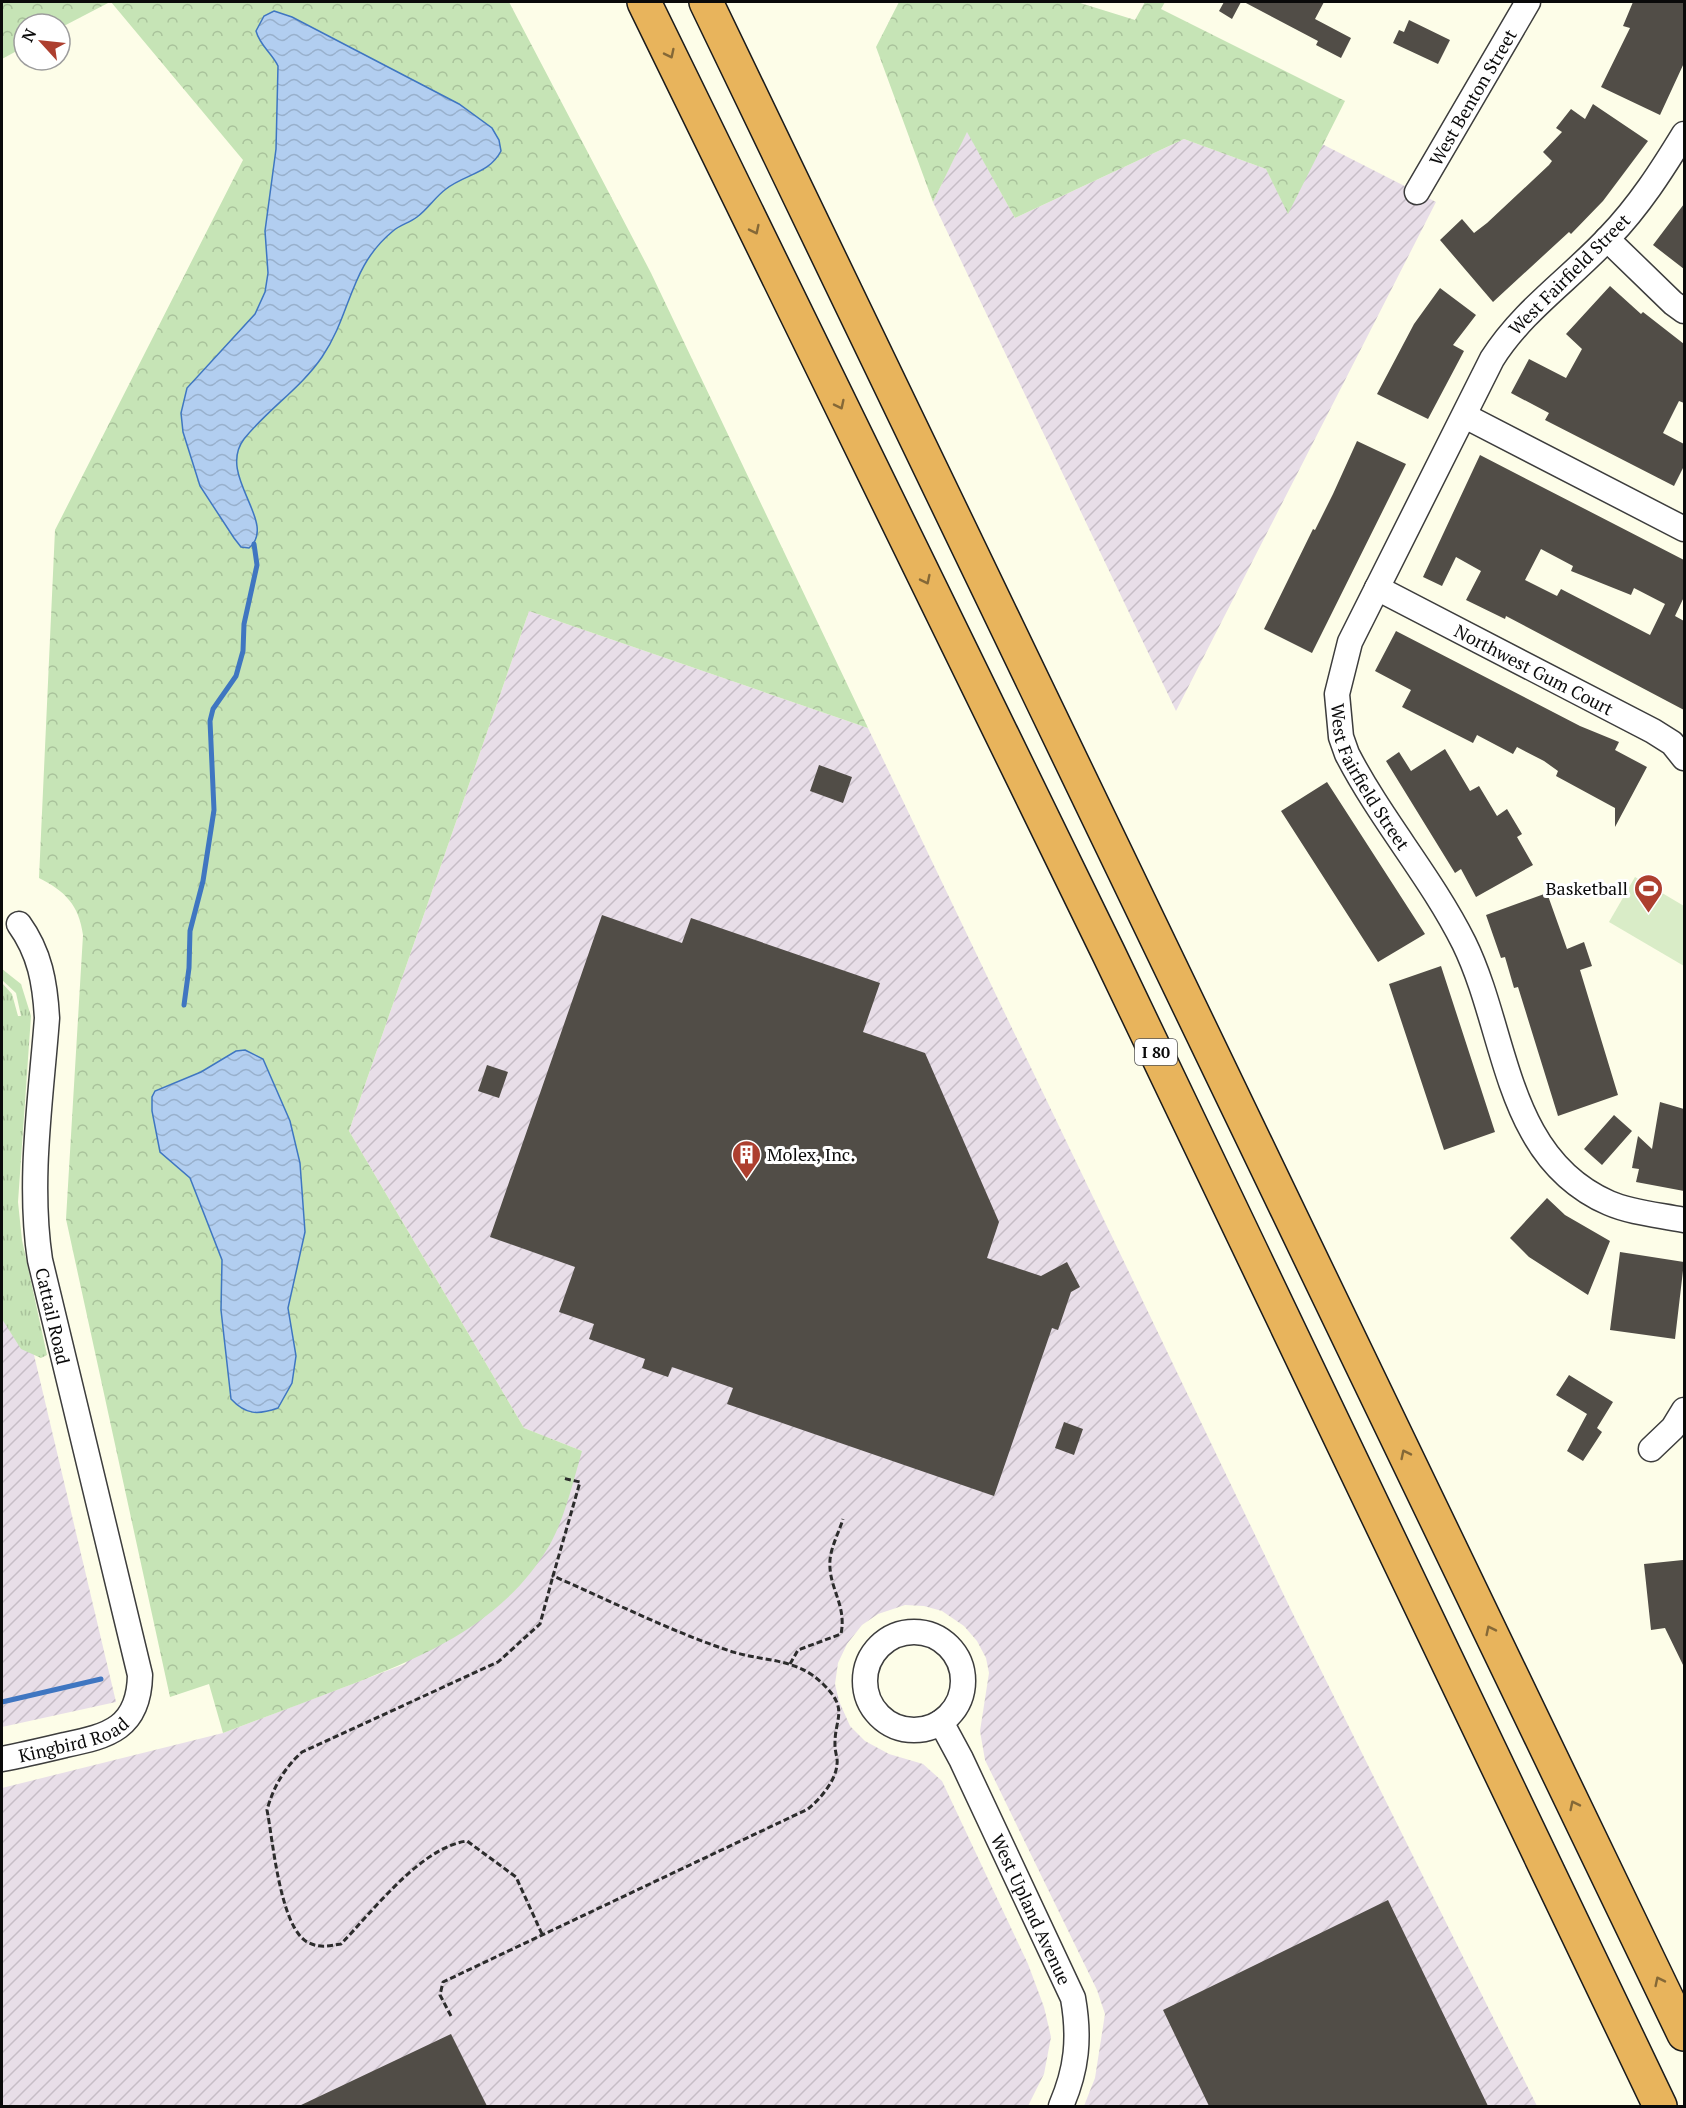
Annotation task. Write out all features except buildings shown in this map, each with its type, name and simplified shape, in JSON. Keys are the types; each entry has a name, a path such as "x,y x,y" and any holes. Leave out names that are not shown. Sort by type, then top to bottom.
{"highway":[{"name":"I 80","path":"644,2 1108,952 1660,2106"},
{"name":"I 80","path":"706,2 1684,2034"}],"street":[{"name":"West Benton Street","path":"1417,192 1528,2"},
{"name":"West Fairfield Street","path":"1684,134 1653,185 1607,239 1510,331 1492,359 1350,642 1339,679 1338,716 1347,754 1466,947 1520,1108 1543,1151 1571,1180 1610,1204 1684,1220"},
{"path":"1607,239 1684,311"},
{"path":"1465,416 1684,529"},
{"name":"Northwest Gum Court","path":"1377,588 1653,731 1672,743 1684,758"},
{"name":"Cattail Road","path":"19,924 32,941 40,962 47,1018 35,1195 38,1249 140,1675 135,1706"},
{"path":"1651,1449 1673,1428 1684,1410"},
{"path":"918,1631 933,1635 947,1643 957,1656 963,1670 960,1701 941,1722 925,1729 908,1730 892,1725 878,1715 869,1700 865,1684 867,1667 874,1652 887,1640 902,1633 918,1631"},
{"name":"Kingbird Road","path":"2,1760 102,1737 119,1727 135,1706"},
{"name":"West Upland Avenue","path":"941,1722 971,1780 1073,1998 1078,2026 1077,2056 1072,2081 1061,2106"}],"path":[{"path":"542,1934 516,1877 467,1841 452,1843 434,1853 341,1944 322,1947 306,1942 286,1911 267,1810 270,1798 288,1764 302,1752 498,1662 540,1624 580,1482 562,1478"},
{"path":"790,1664 798,1650 841,1634 844,1617 833,1587 830,1560 843,1519"},
{"path":"451,2016 440,1995 443,1982 808,1809 820,1799 838,1766 836,1733 841,1717 837,1703 825,1685 810,1673 790,1664 731,1651 553,1576"}],"shaded area":[{"path":"967,131 1015,218 1184,139 1266,169 1288,213 1322,144 1436,202 1176,711 933,202"},
{"path":"529,611 868,728 1292,1612 1537,2106 1084,2106 1095,2078 1105,2014 1097,1990 985,1760 980,1731 989,1673 986,1658 977,1641 964,1626 942,1611 924,1606 905,1605 878,1614 862,1625 847,1644 838,1663 835,1684 839,1701 850,1726 865,1741 889,1754 923,1764 942,1781 1028,1964 1044,2007 1051,2037 1044,2074 1028,2106 2,2106 2,1788 223,1733 405,1664 582,1451 524,1428 349,1131"},
{"path":"2,1016 13,1266 116,1702 2,1727"}],"green space":[{"path":"2,2 110,2 72,22 72,12 12,12 12,54 2,59"},
{"path":"111,2 509,2 651,273 868,728 529,611 349,1131 524,1428 582,1451 564,1512 549,1546 509,1597 485,1617 459,1635 402,1664 223,1733 209,1684 170,1697 66,1219 83,935 78,915 69,900 56,888 39,878 55,530 243,160"},
{"path":"899,2 1077,2 1135,20 1145,2 1165,2 1161,9 1345,101 1288,214 1266,169 1184,139 1015,218 967,132 933,202 876,47"},
{"name":"Basketball","path":"1635,877 1684,906 1684,966 1609,922"},
{"path":"2,969 21,984 31,1016 18,1202 22,1240 47,1355 41,1358 21,1349 2,1319 2,983 12,994 18,1016 21,1016 16,993 2,980"}],"water":[{"path":"274,11 292,17 459,104 492,128 499,140 501,151 490,165 446,189 421,214 396,229 379,245 359,275 340,324 322,357 304,379 244,439 237,453 237,468 257,526 256,538 249,548 241,547 200,486 183,432 181,413 187,388 255,314 265,292 268,273 265,231 276,149 278,66 260,41 256,31 264,16"},
{"path":"245,1050 263,1059 290,1121 300,1163 305,1232 288,1308 296,1356 292,1383 278,1408 264,1412 247,1411 231,1399 221,1310 222,1260 190,1178 160,1152 152,1111 152,1097 155,1091 201,1072 236,1051"}],"waterway":[{"path":"184,1005 189,968 190,931 203,881 214,810 210,721 213,709 236,676 243,651 244,624 257,565 254,544"},
{"path":"2,1702 101,1679"}],"place":[{"name":"Basketball","path":"1649,914"},
{"name":"Molex, Inc.","path":"746,1180"}]}
